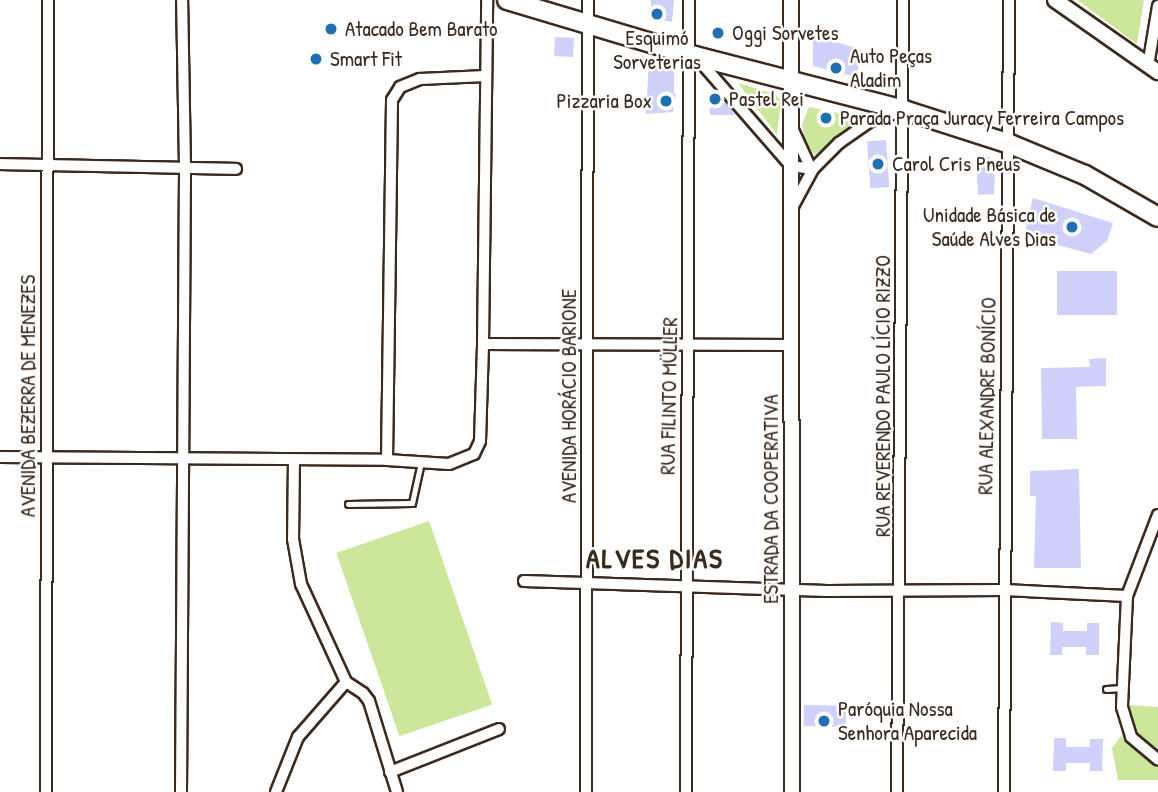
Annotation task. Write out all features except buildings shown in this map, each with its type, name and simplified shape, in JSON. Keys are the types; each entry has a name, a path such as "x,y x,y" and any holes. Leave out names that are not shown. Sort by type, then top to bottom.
{"main road":[{"path":"506,0 692,54 904,110 1010,144 1086,175 1158,217"}],"street":[{"name":"AVENIDA BEZERRA DE MENEZES","path":"46,792 48,0"},
{"path":"181,791 185,166 182,0"},
{"path":"0,457 387,460 449,464 474,454 480,441 483,344 487,0"},
{"name":"AVENIDA HORÁCIO BARIONE","path":"586,792 588,0"},
{"name":"RUA FILINTO MÜLLER","path":"686,792 685,586 692,54 689,0"},
{"name":"ESTRADA DA COOPERATIVA","path":"790,0 793,129 792,792"},
{"name":"RUA REVERENDO PAULO LÍCIO RIZZO","path":"897,792 903,0"},
{"name":"RUA ALEXANDRE BONÍCIO","path":"1004,792 1009,0"},
{"path":"1055,0 1153,69"},
{"path":"1153,69 1158,6"},
{"path":"692,54 791,166 812,169 871,121 904,110"},
{"path":"387,460 392,100 400,87 420,79 486,76"},
{"name":"ESTRADA DA COOPERATIVA","path":"793,129 812,169 793,206"},
{"path":"0,164 236,169"},
{"path":"483,344 792,345"},
{"path":"294,460 293,539 296,564 309,605 346,682 363,692 369,701 397,792"},
{"path":"1158,515 1127,596 1123,688 1126,729 1140,747 1158,760"},
{"path":"524,581 793,589 1004,590 1127,596"},
{"path":"276,792 298,737 346,682"},
{"path":"390,772 499,729"}],"lane":[{"path":"348,503 412,503 421,462"},
{"path":"1106,689 1123,688"}],"green space":[{"path":"1077,0 1144,0 1137,44"},
{"path":"738,83 775,94 781,101 777,135"},
{"path":"809,107 852,116 847,134 814,155 805,141 802,125"},
{"path":"429,521 492,704 399,736 336,553"},
{"path":"1130,705 1158,707 1158,780 1118,780 1112,748 1128,727"}],"place":[{"name":"Esquimó Sorveterias","path":"657,14"},
{"name":"Atacado Bem Barato","path":"331,29"},
{"name":"Oggi Sorvetes","path":"718,33"},
{"name":"Smart Fit","path":"316,59"},
{"name":"Auto Peças Aladim","path":"836,68"},
{"name":"Pastel Rei","path":"715,99"},
{"name":"Pizzaria Box","path":"666,101"},
{"name":"Parada Praça Juracy Ferreira Campos","path":"826,118"},
{"name":"Carol Cris Pneus","path":"878,164"},
{"name":"Unidade Básica de Saúde Alves Dias","path":"1072,227"},
{"name":"Paróquia Nossa Senhora Aparecida","path":"824,721"}],"district":[{"name":"ALVES DIAS","path":"655,558"}]}
